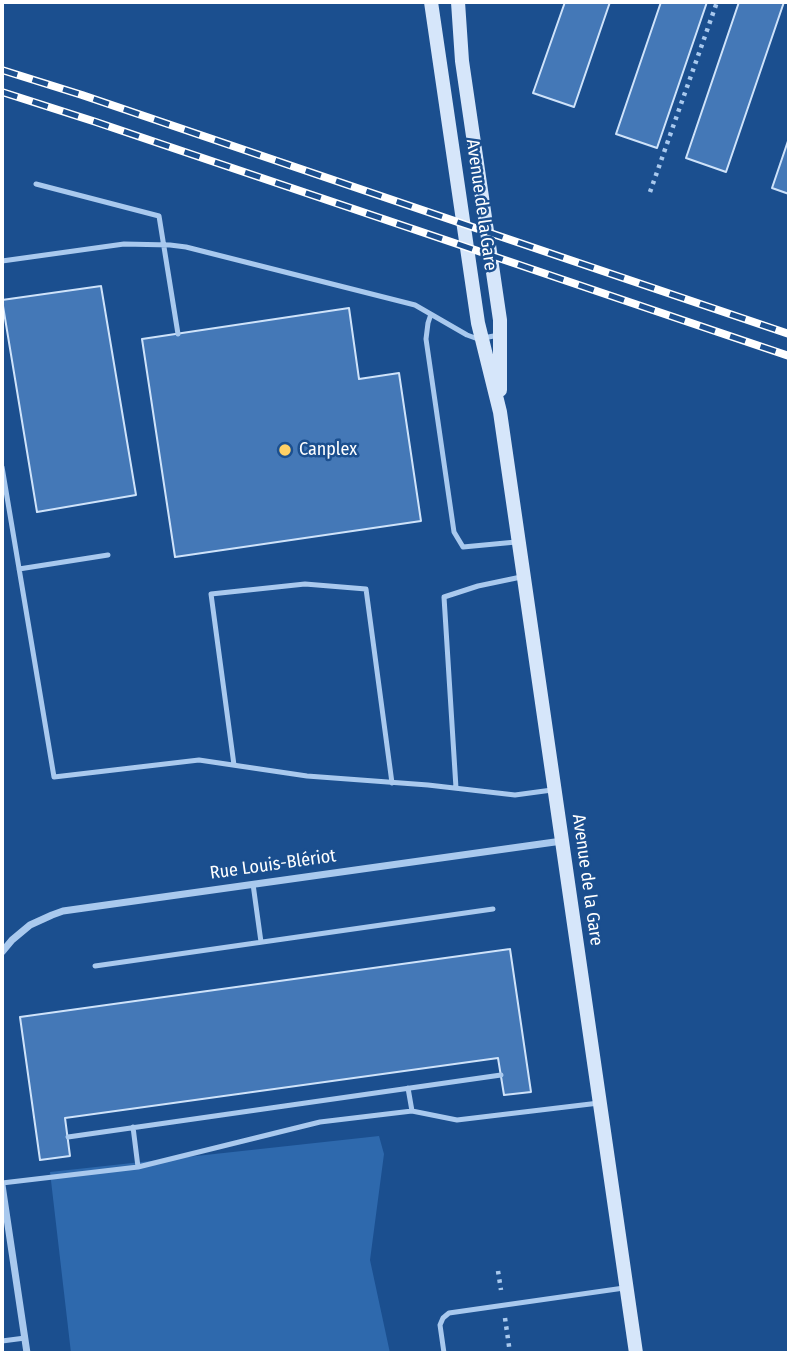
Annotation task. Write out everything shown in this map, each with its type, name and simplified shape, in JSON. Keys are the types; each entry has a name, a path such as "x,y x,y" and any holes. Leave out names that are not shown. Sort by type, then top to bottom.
{"street":[{"name":"Avenue de la Gare","path":"431,2 478,323 500,412 636,1353"},
{"name":"Avenue de la Gare","path":"458,2 462,61 500,320 500,412"},
{"name":"Rue Louis-Blériot","path":"2,952 30,925 63,911 562,841"},
{"path":"2,1184 27,1353"}],"lane":[{"path":"37,184 159,216 178,334"},
{"path":"2,261 139,243 186,247 415,305 478,339 500,335"},
{"path":"431,314 426,339 454,532 463,547 519,542"},
{"path":"2,467 54,777 199,760 307,776 515,795 554,790"},
{"path":"19,569 108,555"},
{"path":"456,788 444,597 524,576"},
{"path":"234,765 211,594 305,584 366,589 392,783"},
{"path":"253,884 261,942"},
{"path":"95,966 493,909"},
{"path":"68,1137 501,1075"},
{"path":"408,1088 412,1111"},
{"path":"2,1184 138,1167 320,1122 412,1111 457,1121 600,1103"},
{"path":"133,1127 138,1167"},
{"path":"444,1353 440,1325 449,1313 627,1287"},
{"path":"2,1341 25,1338"}],"path":[{"path":"650,192 717,2"},
{"path":"498,1272 500,1290"},
{"path":"505,1318 510,1353"}],"shaded area":[{"path":"379,1136 384,1154 370,1260 390,1353 71,1353 50,1172"}],"building":[{"path":"565,2 610,2 574,107 533,93"},
{"path":"661,2 707,2 657,148 616,134"},
{"path":"739,2 784,2 726,172 686,158"},
{"path":"789,138 789,194 772,188"},
{"path":"101,286 136,495 37,512 2,300"},
{"name":"Canplex","path":"349,308 359,379 399,373 421,521 175,557 142,339"},
{"path":"510,949 531,1092 504,1095 498,1058 65,1118 70,1156 40,1160 20,1017"}],"railway":[{"path":"2,70 789,334"},
{"path":"2,92 789,356"}],"place":[{"name":"Canplex","path":"285,450"}]}
